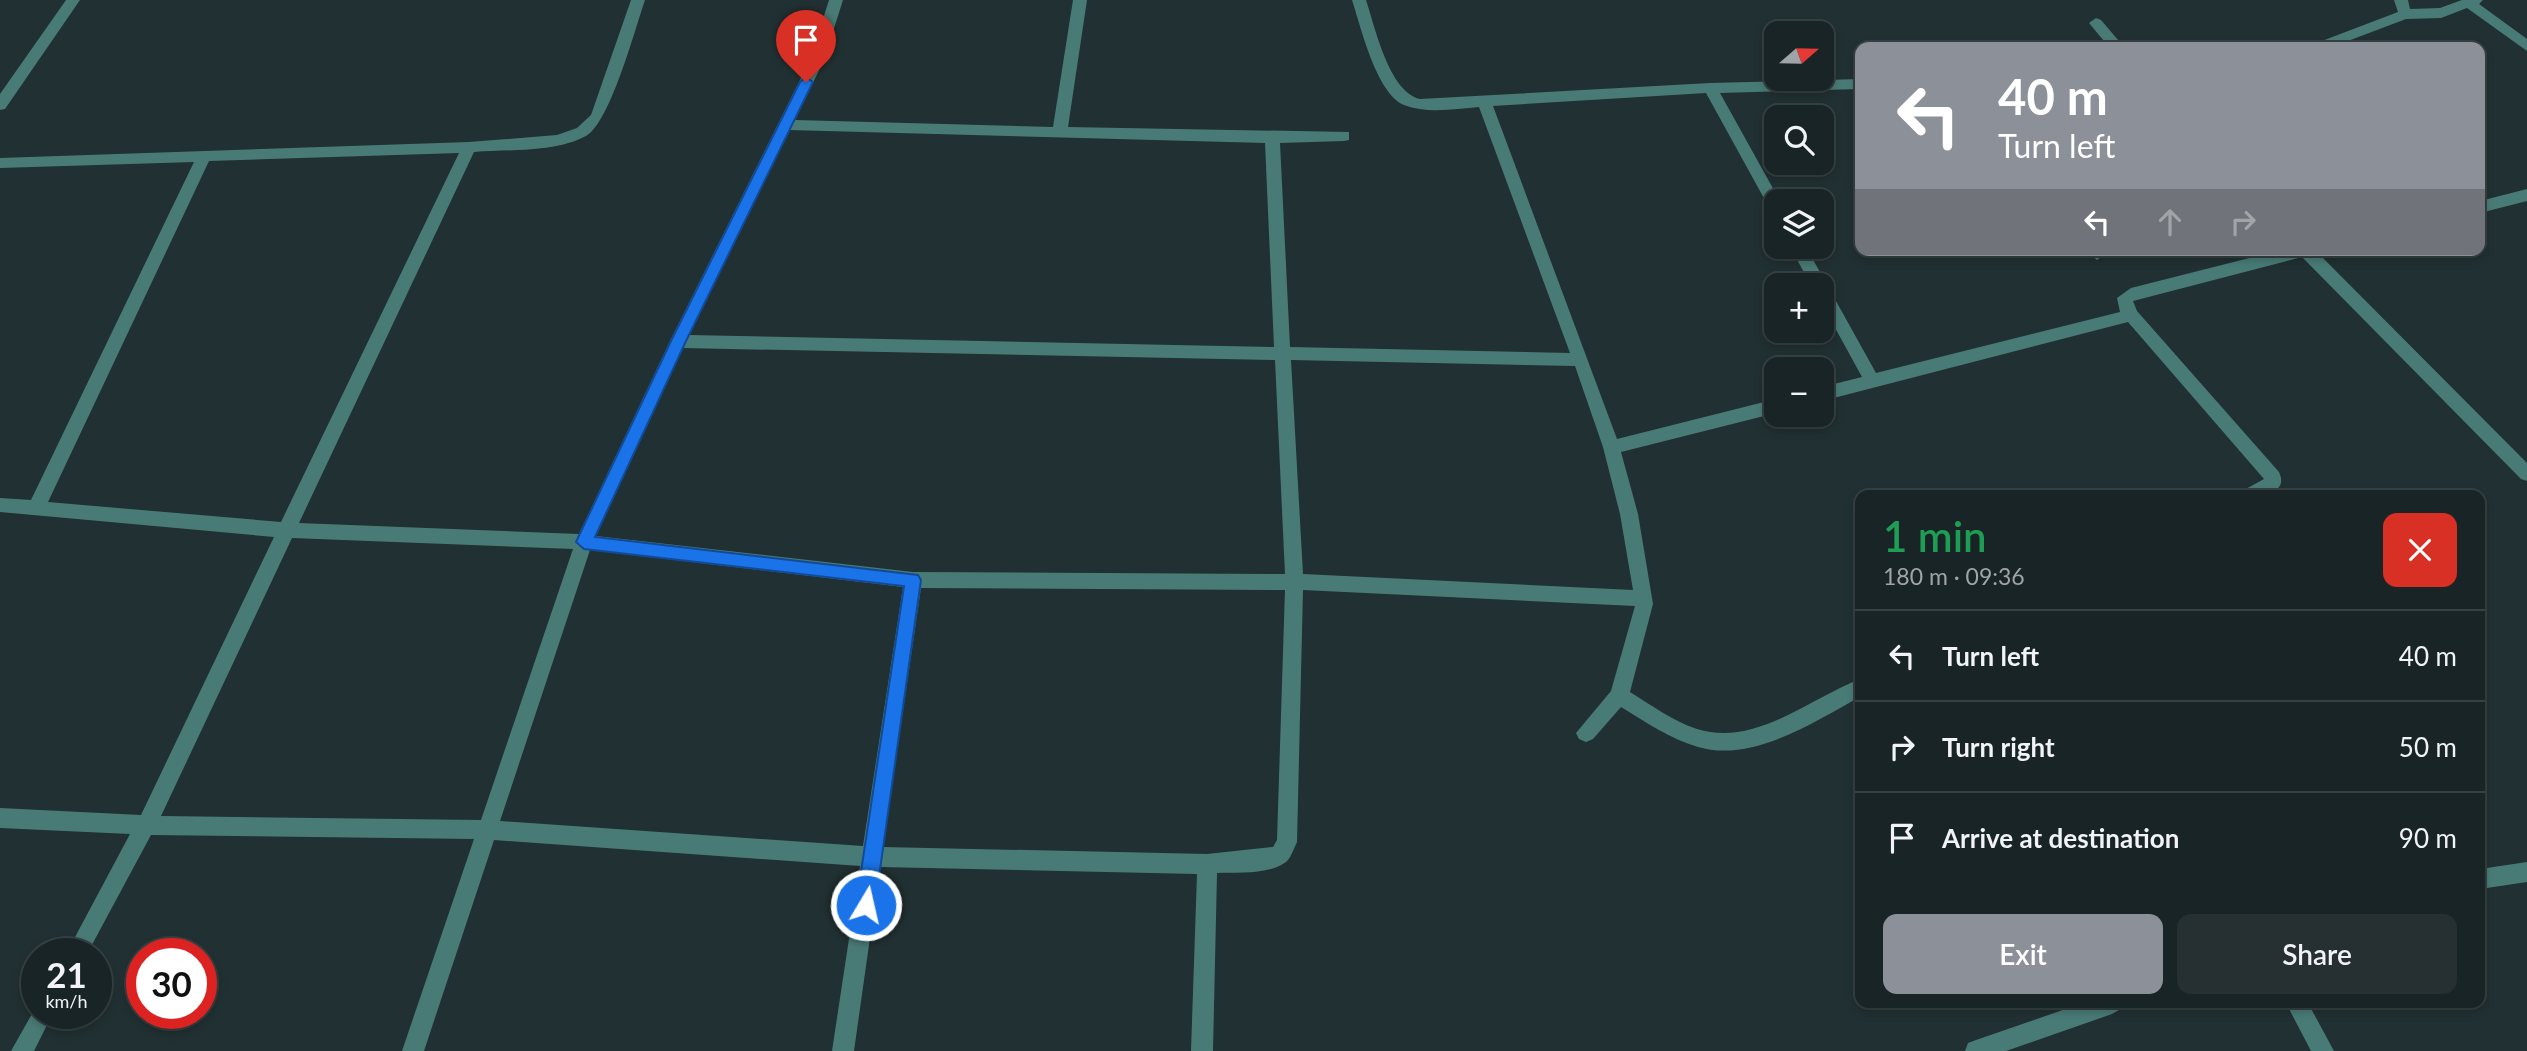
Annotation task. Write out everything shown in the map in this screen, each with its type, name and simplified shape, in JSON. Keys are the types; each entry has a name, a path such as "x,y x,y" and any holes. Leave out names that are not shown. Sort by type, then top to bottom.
{"street":[{"path":"0,106 73,0"},
{"path":"0,163 469,147 558,140 582,132 597,117 638,0"},
{"path":"413,1051 584,542 678,341 817,60 836,0"},
{"path":"1060,131 1080,0"},
{"path":"1359,0 1385,68 1401,97 1413,103 1432,105 1710,88 1855,84"},
{"path":"2330,42 2403,7 2432,15 2472,1 2527,46"},
{"path":"2096,23 2113,42"},
{"path":"1710,88 1766,189"},
{"path":"1484,101 1611,447 1629,514 1644,604 1634,649 1619,696 1586,733"},
{"path":"784,125 1272,138 1344,136"},
{"path":"0,818 146,825 486,830 873,857 1207,864 1262,860 1279,855 1287,842 1294,582 1272,138"},
{"path":"85,938 146,825 469,147"},
{"path":"36,508 204,156"},
{"path":"2485,206 2527,195"},
{"path":"2260,490 2273,483 2273,477 2131,315 2125,307 2125,298 2131,294 2281,256"},
{"path":"2311,256 2527,474"},
{"path":"1834,311 1872,382"},
{"path":"1834,391 2131,315"},
{"path":"678,341 1581,360"},
{"path":"1611,447 1764,409"},
{"path":"0,505 286,530 584,542 913,580 1294,582 1634,598"},
{"path":"844,1051 913,580"},
{"path":"1619,696 1698,738 1720,743 1755,736 1855,690"},
{"path":"1202,1051 1207,864"},
{"path":"2485,879 2524,876"},
{"path":"1976,1051 2098,1008"},
{"path":"2299,1008 2323,1051"},
{"path":"22,1051 34,1029"}],"route":[{"path":"806,82 678,341 616,479 584,542 913,580 866,905"}]}
